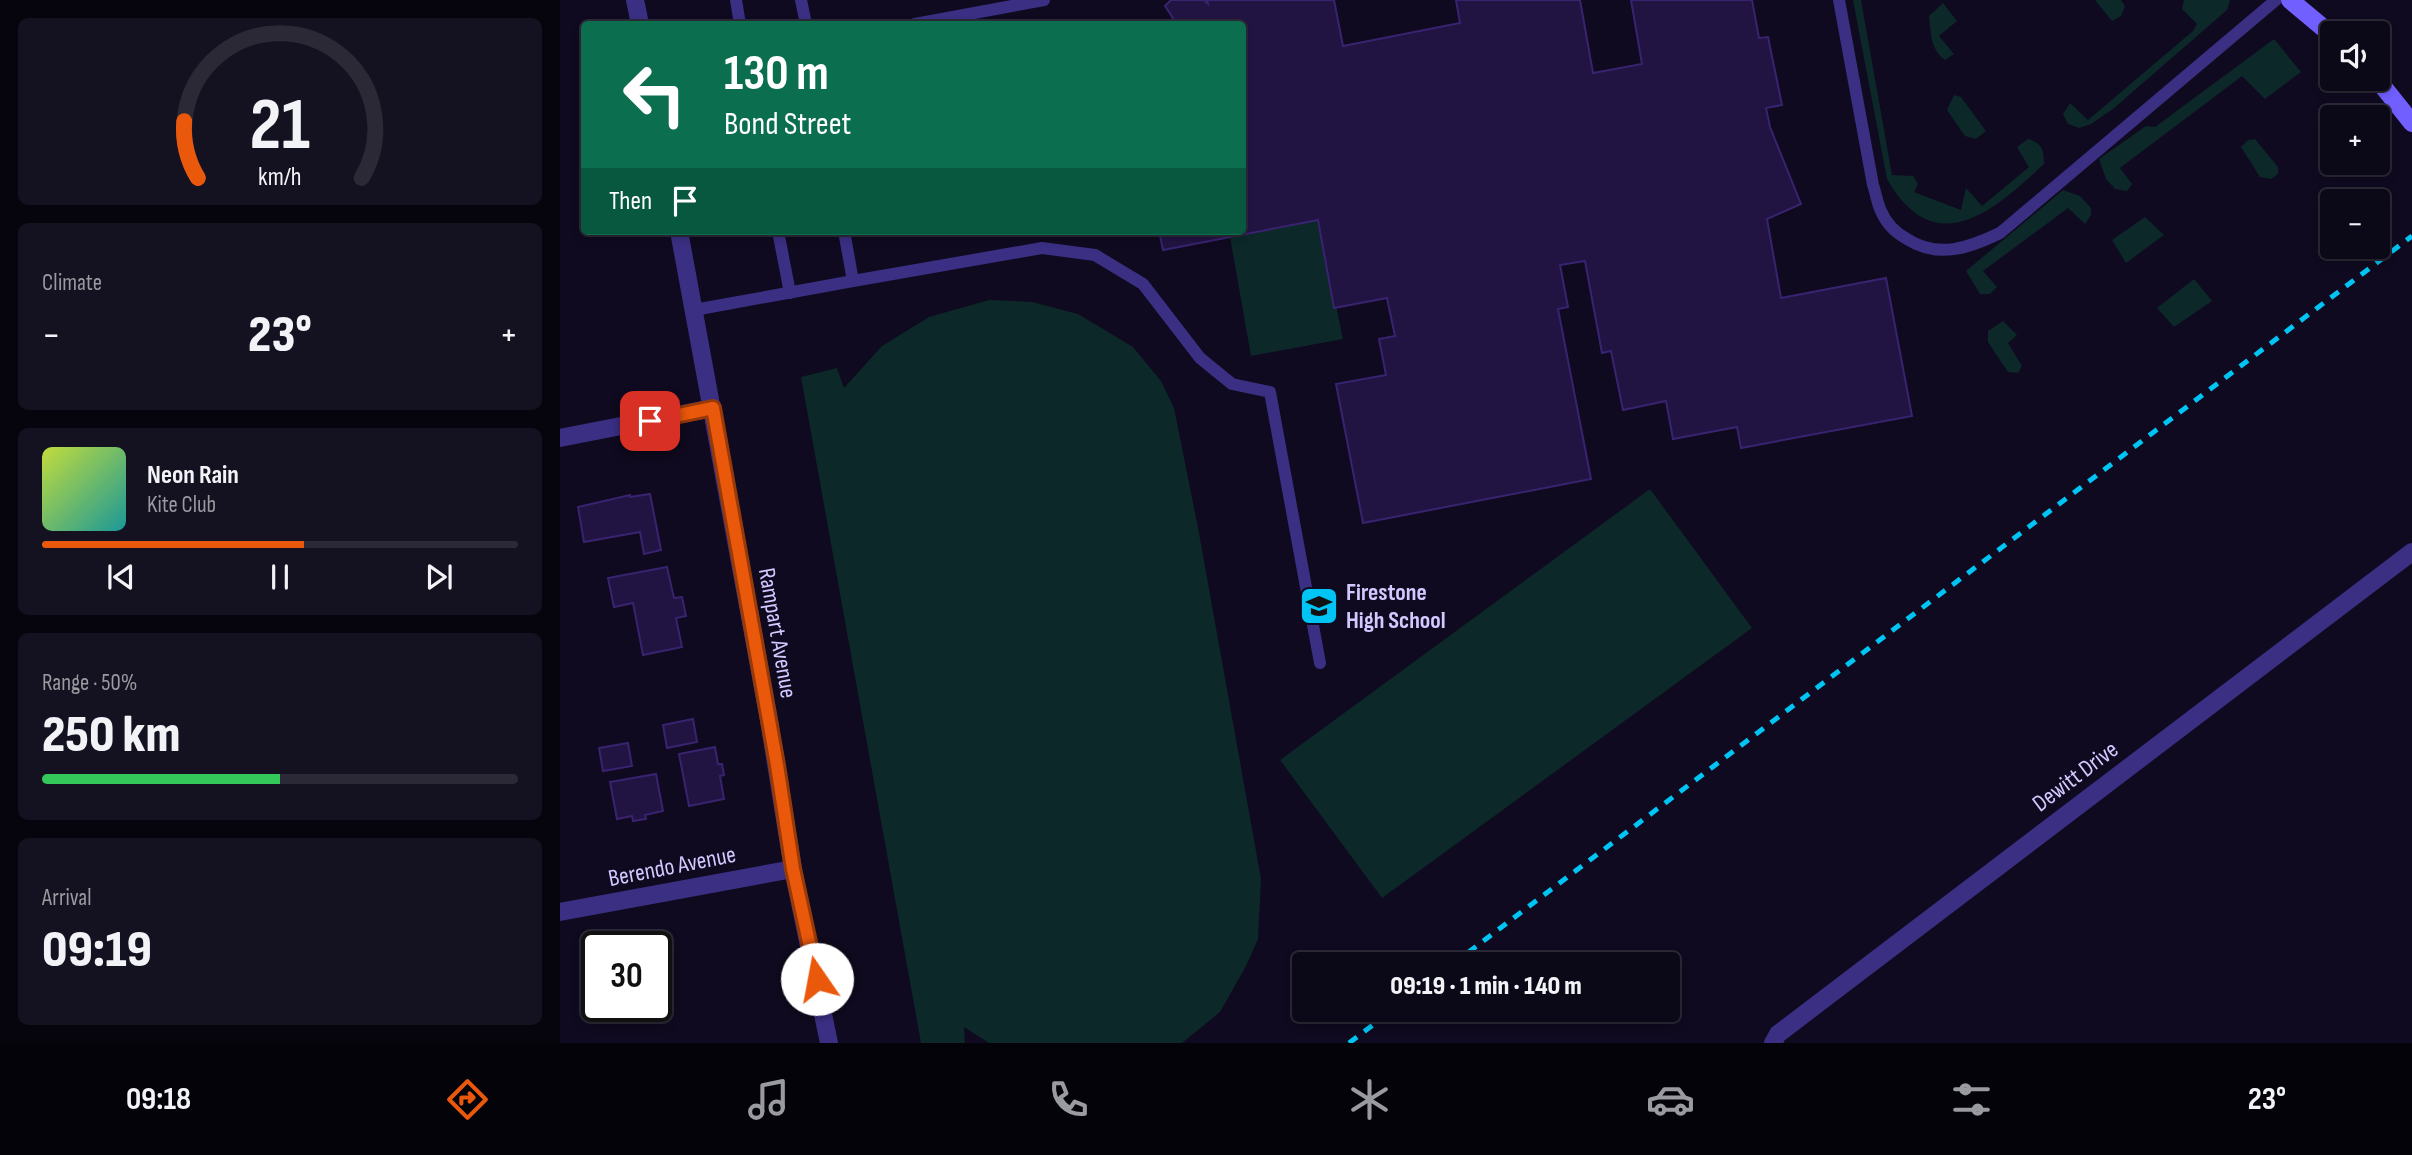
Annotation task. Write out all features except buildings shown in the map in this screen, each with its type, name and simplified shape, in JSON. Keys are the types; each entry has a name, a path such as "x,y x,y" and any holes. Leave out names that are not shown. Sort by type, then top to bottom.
{"street":[{"path":"635,0 639,21"},
{"path":"2290,0 2320,25"},
{"path":"2387,91 2412,123"},
{"name":"Rampart Avenue","path":"680,235 775,754 793,869 829,1043"},
{"path":"560,438 713,408"},
{"name":"Dewitt Drive","path":"1773,1043 1778,1034 1887,949 2412,552"},
{"name":"Berendo Avenue","path":"560,912 793,869"}],"lane":[{"path":"736,0 740,21"},
{"path":"801,0 805,21"},
{"path":"931,21 1045,0"},
{"path":"1839,0 1873,185 1881,212 1899,234 1930,250 1954,250 1974,245 2000,233 2276,0"},
{"path":"779,235 790,293"},
{"path":"845,235 853,281"},
{"path":"694,310 1042,248 1095,256 1143,284 1199,358 1233,384 1270,392 1320,663"}],"green space":[{"path":"1853,0 1861,0 1892,175 1913,176 1918,184 1914,192 1961,210 1966,188 1982,206 2029,167 2017,147 2028,139 2041,148 2044,164 2005,198 1985,212 1965,221 1945,224 1925,219 1905,204 1887,179"},
{"path":"2095,0 2121,0 2125,6 2121,16 2112,21"},
{"path":"2184,0 2230,0 2227,10 2113,109 2091,124 2079,128 2068,124 2063,114 2070,103 2088,120 2193,31 2197,24 2182,9"},
{"path":"1943,3 1957,21 1939,36 1954,54 1945,60 1934,46 1929,16"},
{"path":"2274,39 2301,72 2265,99 2242,76 2120,168 2132,184 2127,191 2115,189 2106,179 2099,159 2146,126 2155,127"},
{"path":"1954,95 1961,97 1986,131 1976,139 1965,136 1947,110"},
{"path":"2255,139 2278,167 2278,174 2271,179 2260,177 2241,147 2248,140"},
{"path":"2063,190 2080,196 2091,208 2091,215 2085,224 2068,208 1983,271 1997,287 1990,294 1980,294 1966,271"},
{"path":"2145,217 2164,235 2126,263 2112,240"},
{"path":"1318,220 1343,339 1251,356 1230,237"},
{"path":"2194,279 2212,301 2174,327 2157,308"},
{"path":"989,300 1032,302 1078,314 1133,347 1161,381 1174,408 1261,879 1258,939 1246,966 1220,1012 1182,1043 989,1043 964,1027 965,1043 921,1043 801,377 837,368 844,388 882,346 929,317"},
{"path":"2003,321 2017,335 2008,343 2022,366 2018,373 2008,372 1988,342 1988,331"},
{"path":"1650,489 1752,628 1382,898 1280,760"}],"railway":[{"path":"1469,952 2412,236"},
{"path":"1349,1043 1377,1022"}],"place":[{"name":"Firestone High School","path":"1319,606"}],"route":[{"path":"650,421 713,408 793,869 817,979"}]}
